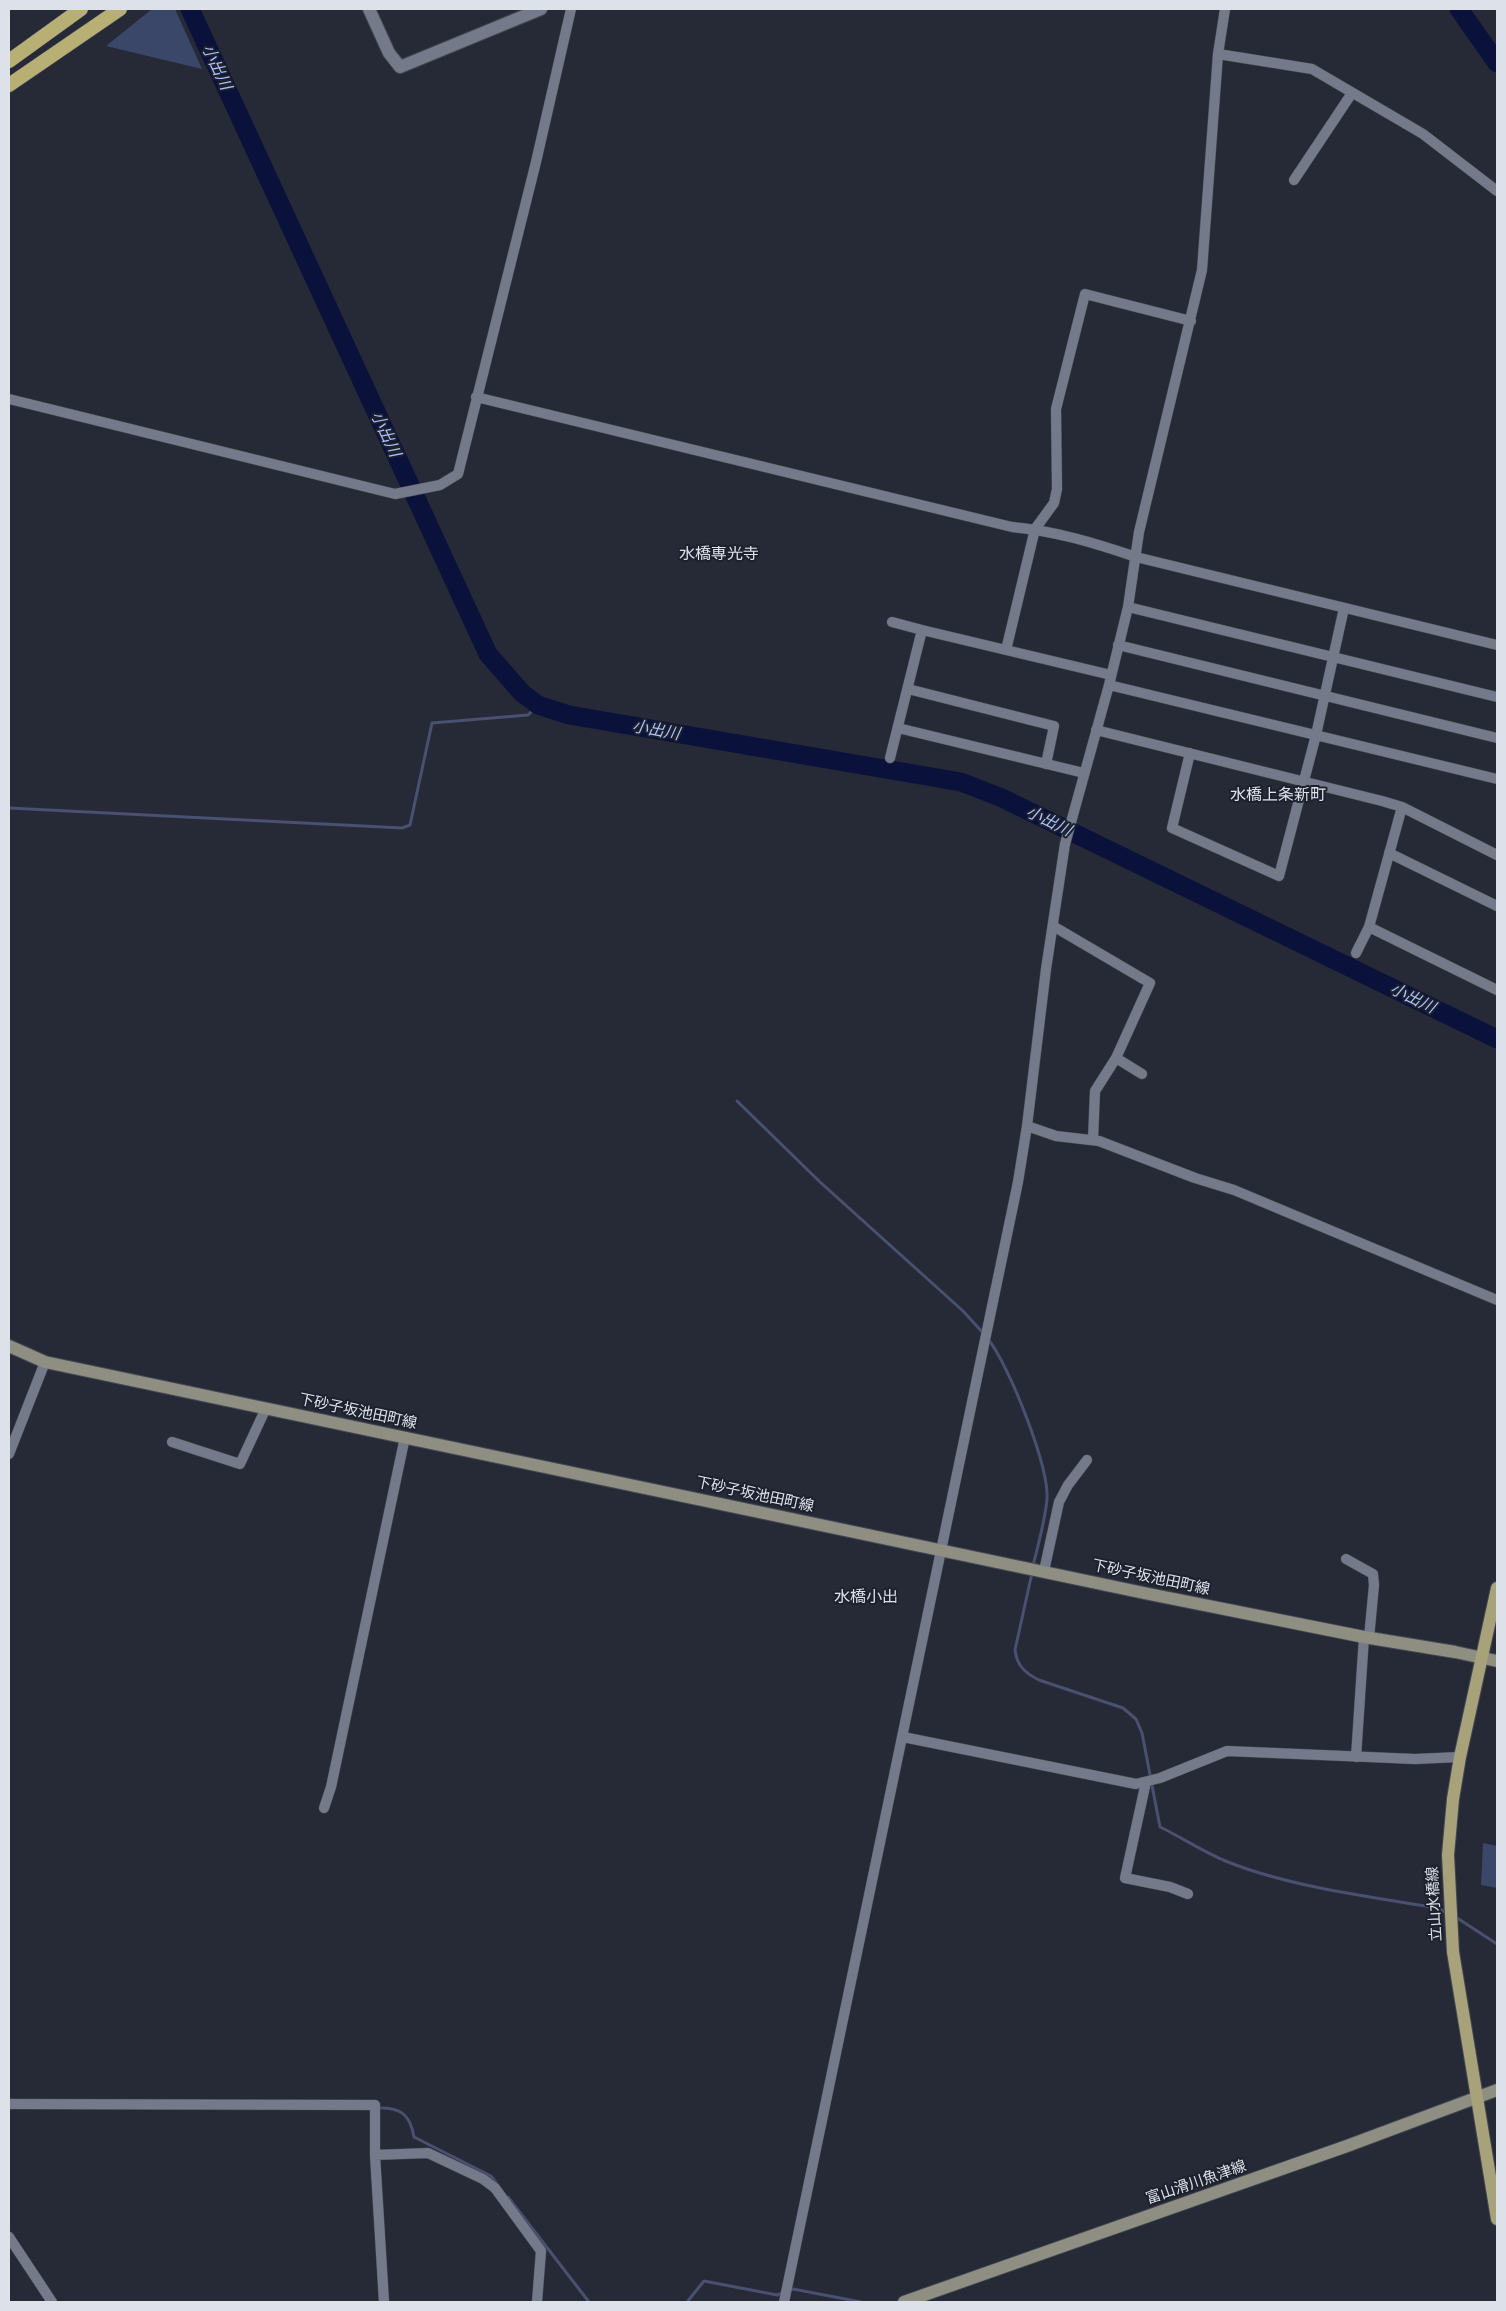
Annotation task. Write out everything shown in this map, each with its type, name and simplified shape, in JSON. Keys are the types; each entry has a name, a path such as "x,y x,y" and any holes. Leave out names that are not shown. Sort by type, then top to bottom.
{"highway":[{"path":"9,61 81,9"},
{"path":"9,85 120,9"}],"main road":[{"name":"下砂子坂池田町線","path":"9,1346 45,1362 1366,1638 1497,1661"},
{"name":"立山水橋線","path":"1497,1588 1460,1757 1453,1799 1448,1856 1453,1952 1497,2219"},
{"name":"富山滑川魚津線","path":"904,2302 1497,2090"}],"street":[{"path":"369,9 389,53 400,67 541,9"},
{"path":"9,399 395,494 440,486 458,474 536,162 571,9"},
{"path":"784,2302 1018,1182 1065,844 1110,680 1128,606 1139,532 1202,270 1206,241 1218,54 1225,9"},
{"path":"1218,54 1312,69 1423,134 1497,191"},
{"path":"1294,180 1352,93"},
{"path":"1006,650 1035,530 1054,503 1057,489 1056,409 1085,294 1191,321"},
{"path":"476,397 1012,527 1035,530 1097,544 1136,557 1497,645"},
{"path":"1128,606 1497,696"},
{"path":"1190,753 1172,828 1279,876 1316,735 1344,608"},
{"path":"892,622 1006,650 1316,735 1497,779"},
{"path":"890,758 922,630"},
{"path":"1118,645 1497,738"},
{"path":"908,689 1054,726 1046,764"},
{"path":"898,728 1084,773"},
{"path":"1096,730 1402,807 1497,855"},
{"path":"1356,953 1369,927 1402,807"},
{"path":"1389,853 1497,906"},
{"path":"1053,926 1150,983 1116,1058 1095,1090 1093,1140"},
{"path":"1369,927 1497,990"},
{"path":"1116,1058 1142,1074"},
{"path":"1027,1126 1056,1136 1093,1140 1234,1190 1497,1300"},
{"path":"9,1454 45,1362"},
{"path":"172,1442 240,1464 266,1408"},
{"path":"324,1808 331,1787 405,1437"},
{"path":"1044,1571 1059,1502 1068,1485 1087,1460"},
{"path":"1346,1559 1373,1574 1374,1585 1366,1638 1356,1757"},
{"path":"903,1737 1136,1784 1146,1782 1227,1751 1415,1759 1460,1757"},
{"path":"1146,1782 1125,1878 1170,1887 1188,1894"},
{"path":"9,2104 375,2105 375,2155 384,2302"},
{"path":"375,2155 428,2153 483,2179 495,2188 541,2251 537,2302"},
{"path":"9,2237 52,2302"}],"shaded area":[{"path":"152,9 175,9 202,69 106,46"},
{"path":"1483,1843 1497,1846 1497,1888 1481,1885"}],"waterway":[{"name":"小出川","path":"190,9 488,654 522,693 538,705 569,715 961,782 1002,798 1497,1039"},
{"path":"1459,9 1497,63"},
{"path":"9,808 402,828 410,825 432,723 528,715 538,705"},
{"path":"737,1101 820,1182 963,1311 984,1334"},
{"path":"988,1339 1006,1370 1026,1416 1042,1464 1046,1484 1046,1507 1033,1566"},
{"path":"1032,1573 1015,1650 1020,1665 1026,1672 1039,1680 1123,1708 1136,1719 1142,1733 1160,1827 1202,1850 1252,1871 1304,1885 1438,1908 1448,1914"},
{"path":"1454,1916 1497,1944"},
{"path":"377,2108 392,2109 402,2113 410,2122 414,2137 491,2176 497,2184"},
{"path":"508,2197 589,2302"},
{"path":"687,2302 704,2281 777,2295 793,2289 861,2302"}],"district":[{"name":"水橋専光寺","path":"719,554"},
{"name":"水橋上条新町","path":"1278,795"},
{"name":"水橋小出","path":"866,1597"}]}
